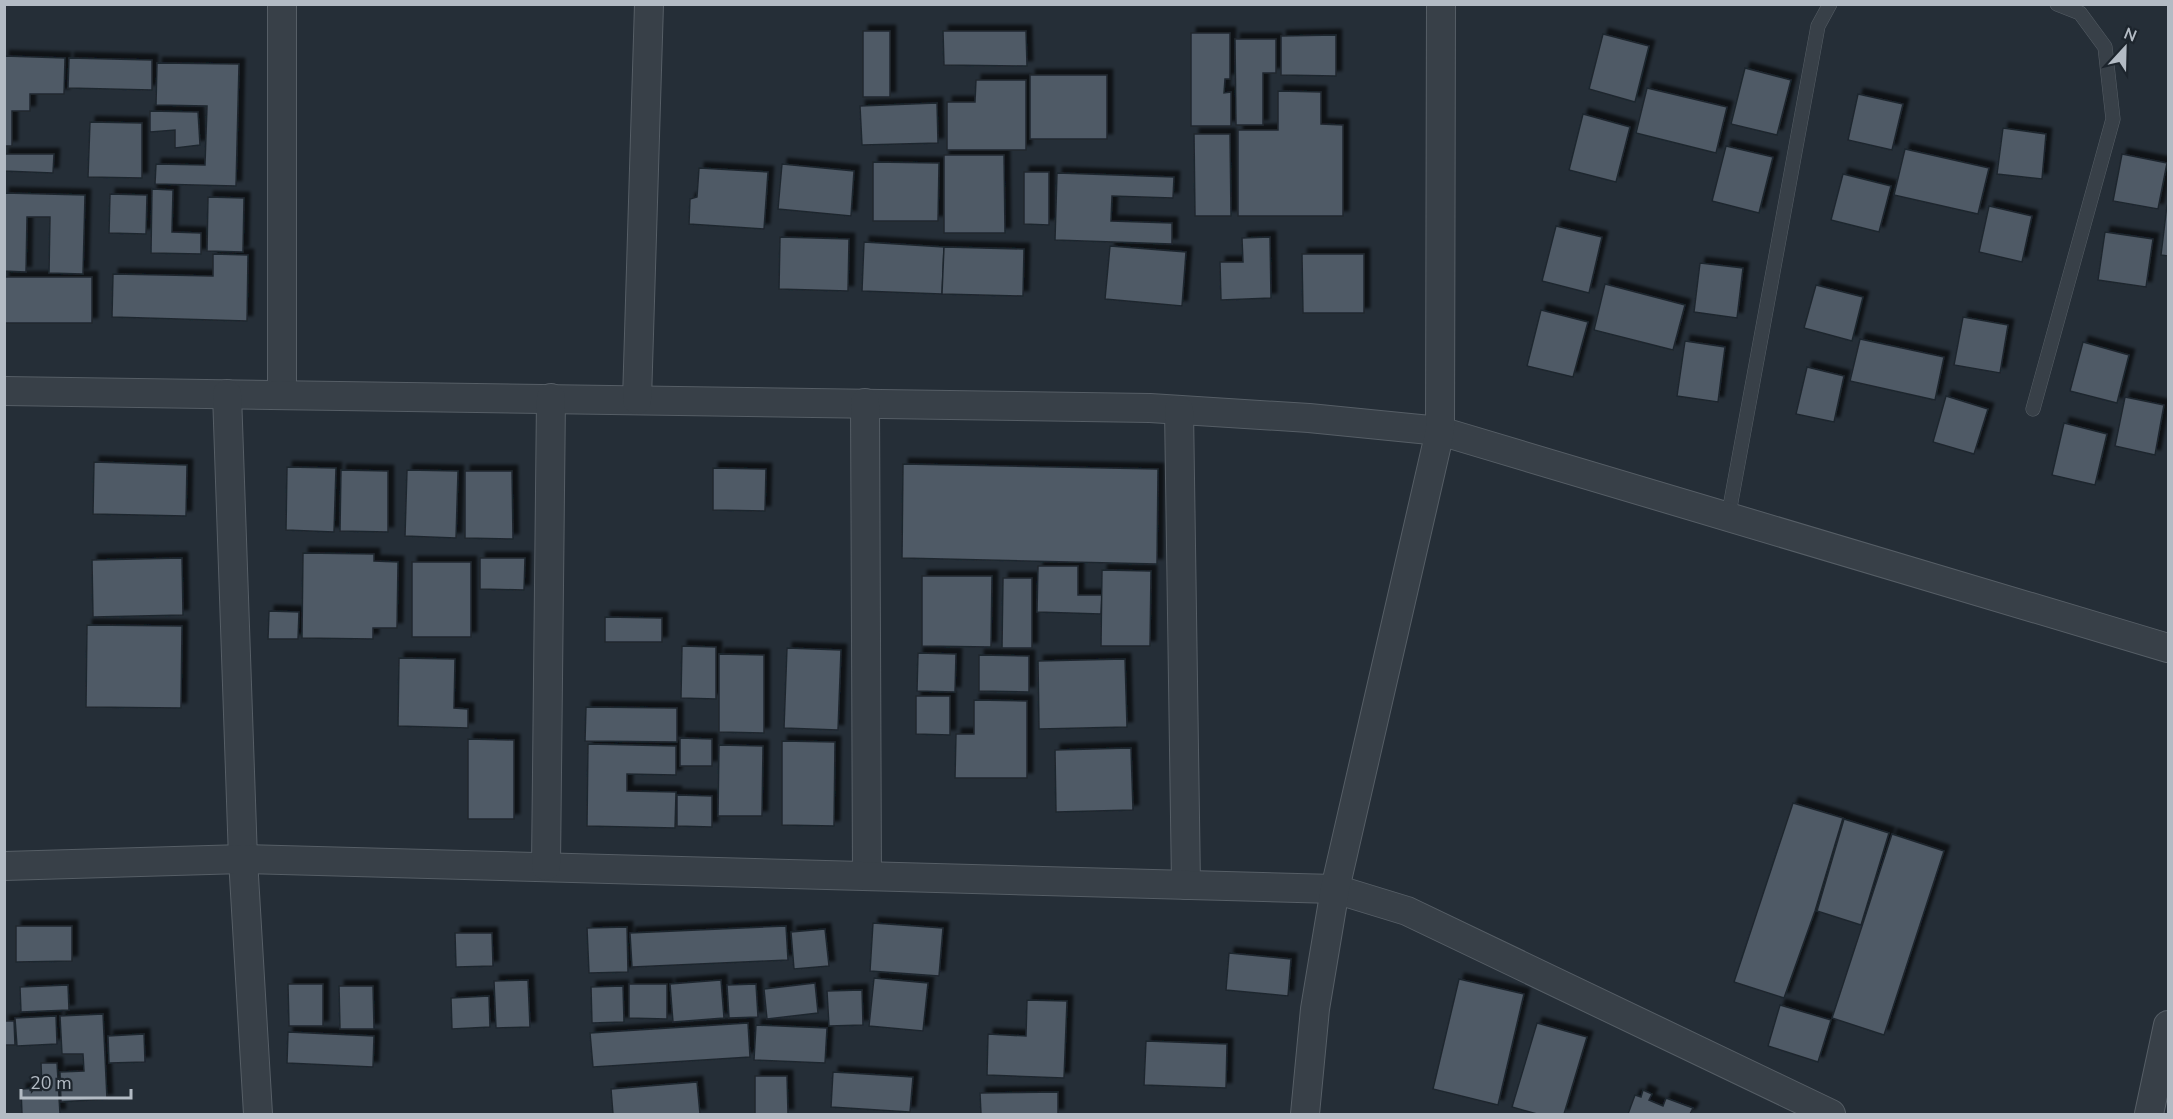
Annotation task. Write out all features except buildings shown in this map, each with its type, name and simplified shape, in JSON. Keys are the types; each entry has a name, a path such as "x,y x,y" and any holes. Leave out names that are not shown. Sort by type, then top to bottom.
{"street":[{"path":"282,4 282,394"},
{"path":"638,400 649,4"},
{"path":"1305,1114 1315,1009 1335,889 1440,431 1441,4"},
{"path":"4,391 865,403 1179,410 1440,431 2169,648"},
{"path":"227,394 243,859 258,1114"},
{"path":"546,866 551,399"},
{"path":"865,403 867,876"},
{"path":"1179,410 1186,885"},
{"path":"4,866 243,859 1335,889 1407,911 1831,1114"},
{"path":"2149,1114 2169,1025"}],"lane":[{"path":"1728,518 1818,26 1830,4"},
{"path":"2033,409 2113,119 2105,47 2080,13 2057,4"}]}
